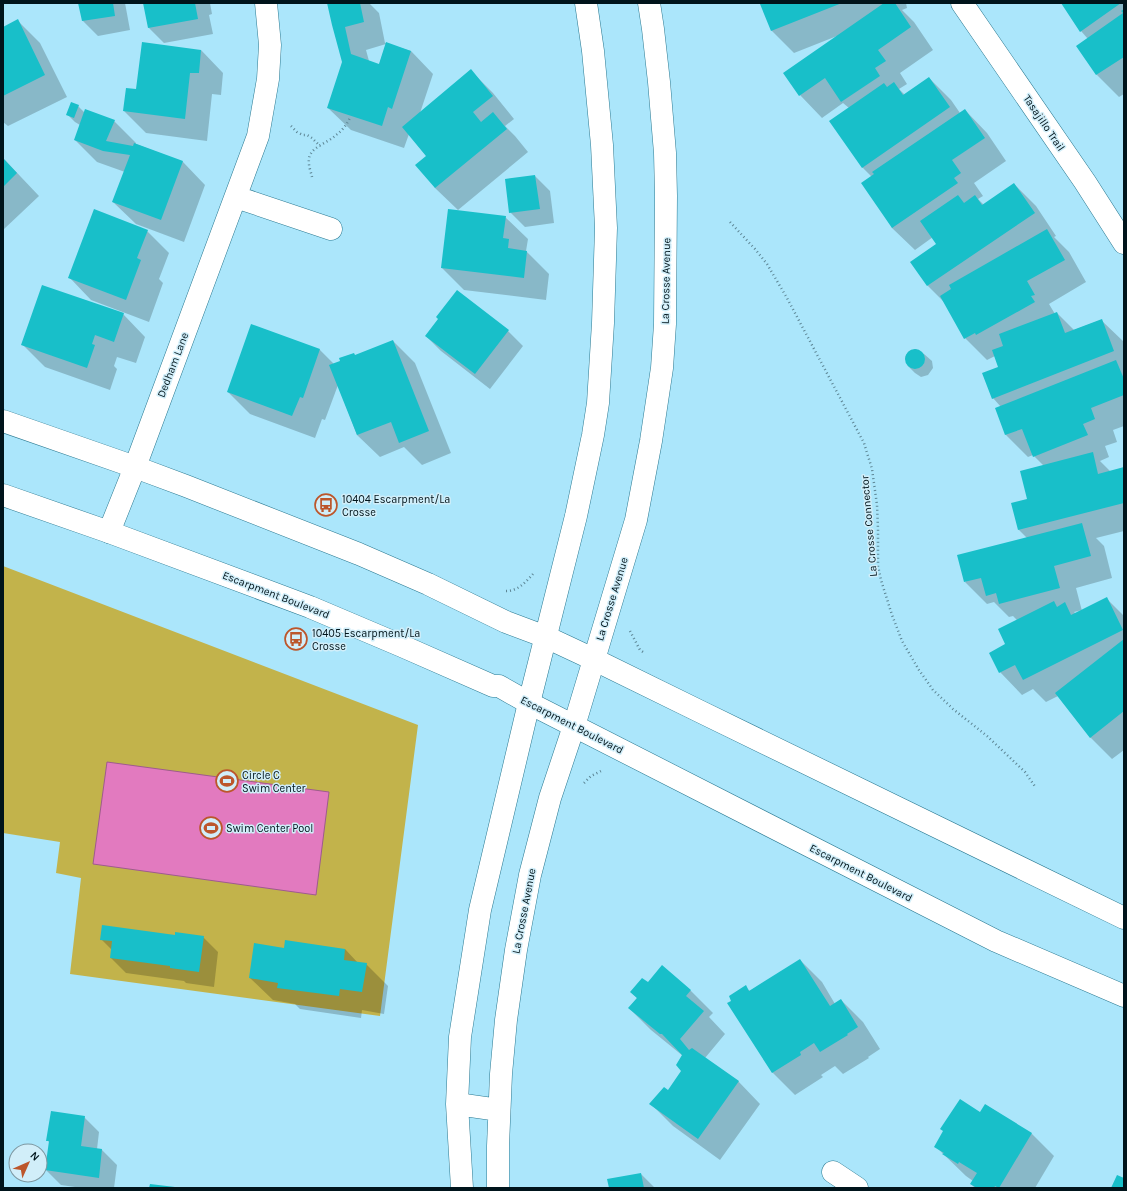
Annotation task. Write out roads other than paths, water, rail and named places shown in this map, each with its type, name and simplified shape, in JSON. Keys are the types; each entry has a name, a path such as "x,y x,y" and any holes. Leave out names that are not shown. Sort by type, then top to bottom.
{"street":[{"name":"Dedham Lane","path":"109,532 135,467 258,136 268,79 270,45 266,3"},
{"path":"462,1188 457,1104 460,1037 480,910 529,703 581,498 593,435 600,384 606,228 602,145 593,51 586,3"},
{"name":"La Crosse Avenue","path":"498,1188 499,1110 506,1020 516,950 530,876 550,798 574,726 636,520 651,441 662,368 666,284 665,160 659,82 649,3"},
{"name":"Tasajillo Trail","path":"962,3 1085,182 1124,243"},
{"path":"236,197 331,230"},
{"path":"3,421 135,467 359,554 428,584 506,622 546,637 593,659 1124,918"},
{"name":"Escarpment Boulevard","path":"3,495 109,532 310,607 493,686 499,686 529,703 996,942 1124,996"},
{"path":"457,1104 499,1110"},
{"path":"834,1172 857,1188"}],"place":[{"name":"10404 Escarpment/La Crosse","path":"326,505"},
{"name":"10405 Escarpment/La Crosse","path":"296,639"},
{"name":"Circle C Swim Center","path":"227,781"},
{"name":"Swim Center Pool","path":"211,828"}]}
